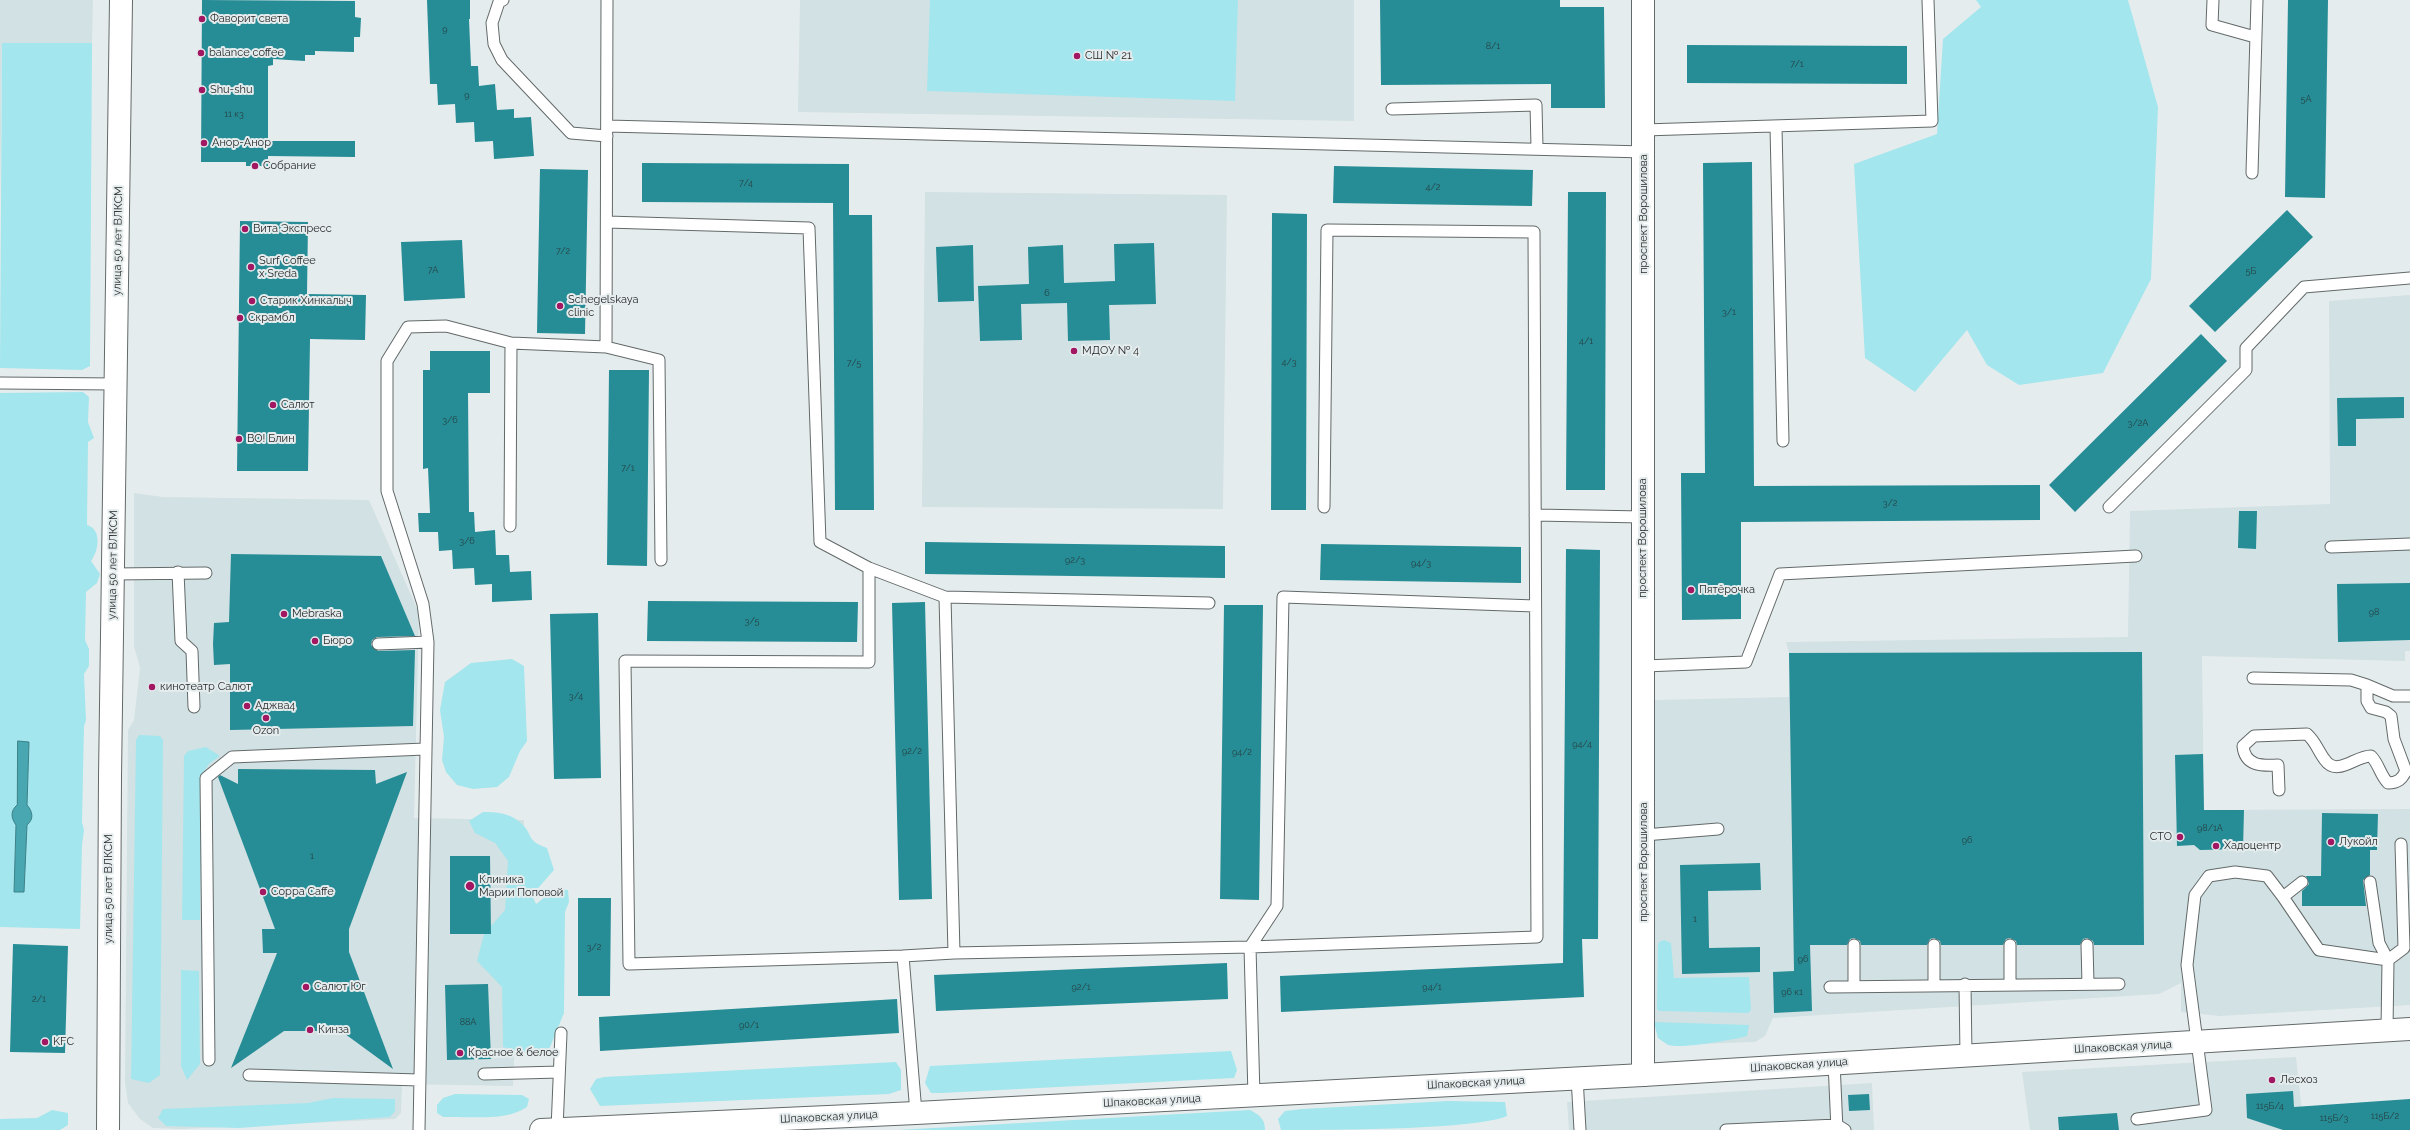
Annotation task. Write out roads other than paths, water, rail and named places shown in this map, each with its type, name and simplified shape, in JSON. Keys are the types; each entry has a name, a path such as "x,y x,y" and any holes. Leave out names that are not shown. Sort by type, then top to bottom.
{"street":[{"name":"улица 50 лет ВЛКСМ","path":"108,1130 113,574 121,0"},
{"name":"проспект Ворошилова","path":"1643,1075 1644,0"},
{"name":"Шпаковская улица","path":"549,1130 916,1114 1643,1075 1834,1062 2198,1043 2410,1029"}],"lane":[{"path":"503,0 499,2 492,23 494,44 502,60 571,133 607,131 1537,147 1644,141 1776,127 1932,121 1928,0"},
{"path":"606,347 607,0"},
{"path":"2213,0 2212,25 2255,37"},
{"path":"2252,173 2257,0"},
{"path":"1392,109 1536,105 1537,147"},
{"path":"1776,127 1784,441"},
{"path":"607,222 809,228 820,542 869,568 945,597 1209,603"},
{"path":"869,568 870,662 625,661 629,964 903,956 954,953 1250,948 1537,937 1534,232 1327,230 1324,507"},
{"path":"2109,507 2246,370 2246,348 2304,287 2410,278"},
{"path":"419,1130 428,642 423,604 387,491 387,361 408,327 446,326 511,343 606,347 659,360 661,560"},
{"path":"510,526 511,343"},
{"path":"0,383 116,384"},
{"path":"1535,515 1643,517"},
{"path":"2331,546 2410,544"},
{"path":"1644,666 1746,662 1780,574 2136,556"},
{"path":"178,572 181,641 192,651 194,707"},
{"path":"113,574 178,572 206,573"},
{"path":"945,597 954,953"},
{"path":"1254,1096 1250,948 1277,906 1283,597 1535,606"},
{"path":"378,644 428,642"},
{"path":"2253,678 2351,680 2393,696 2410,696"},
{"path":"2279,790 2278,765 2262,766 2250,763 2244,755 2243,746 2254,736 2307,734 2316,742 2325,761 2331,766 2338,767 2357,758 2371,756 2377,762 2383,778 2388,783 2396,783 2403,778 2406,771 2404,762 2395,744 2391,716 2386,712 2371,708 2367,701 2367,686"},
{"path":"210,1060 206,778 232,757 426,749"},
{"path":"1644,835 1718,829"},
{"path":"2137,1119 2206,1110 2187,965 2195,895 2209,876 2235,872 2267,876 2319,950 2388,960 2404,948 2402,844"},
{"path":"2283,897 2302,882"},
{"path":"2370,882 2379,943 2388,960 2387,1030"},
{"path":"1854,945 1854,986"},
{"path":"1934,945 1934,984"},
{"path":"2010,945 2010,984"},
{"path":"2088,945 2088,984"},
{"path":"903,956 916,1114"},
{"path":"1830,987 1934,984 2119,984"},
{"path":"1965,984 1966,1056"},
{"path":"549,1130 558,1072 561,1033"},
{"path":"1726,1130 1840,1128 1834,1062"},
{"path":"484,1074 558,1072"},
{"path":"249,1075 419,1080"},
{"path":"1577,1078 1580,1130"}],"place":[{"name":"Фаворит света","path":"202,19"},
{"name":"balance coffee","path":"201,53"},
{"name":"СШ № 21","path":"1077,56"},
{"name":"Shu-shu","path":"202,90"},
{"name":"Анор-Анор","path":"204,143"},
{"name":"Собрание","path":"255,166"},
{"name":"Вита Экспресс","path":"245,229"},
{"name":"Surf Coffee x Sreda","path":"251,267"},
{"name":"Старик Хинкалыч","path":"252,301"},
{"name":"Schegelskaya clinic","path":"560,306"},
{"name":"Скрамбл","path":"240,318"},
{"name":"МДОУ № 4","path":"1074,351"},
{"name":"Салют","path":"273,405"},
{"name":"ВО! Блин","path":"239,439"},
{"name":"Пятёрочка","path":"1691,590"},
{"name":"Mebraska","path":"284,614"},
{"name":"Бюро","path":"315,641"},
{"name":"кинотеатр Салют","path":"152,687"},
{"name":"Аджва4","path":"247,706"},
{"name":"Ozon","path":"266,718"},
{"name":"СТО","path":"2180,837"},
{"name":"Лукойл","path":"2331,842"},
{"name":"Хадоцентр","path":"2216,846"},
{"name":"Клиника Марии Поповой","path":"470,886"},
{"name":"Coppa Caffe","path":"263,892"},
{"name":"Салют Юг","path":"306,987"},
{"name":"Кинза","path":"310,1030"},
{"name":"KFC","path":"45,1042"},
{"name":"Красное & белое","path":"460,1053"},
{"name":"Лесхоз","path":"2272,1080"}]}
